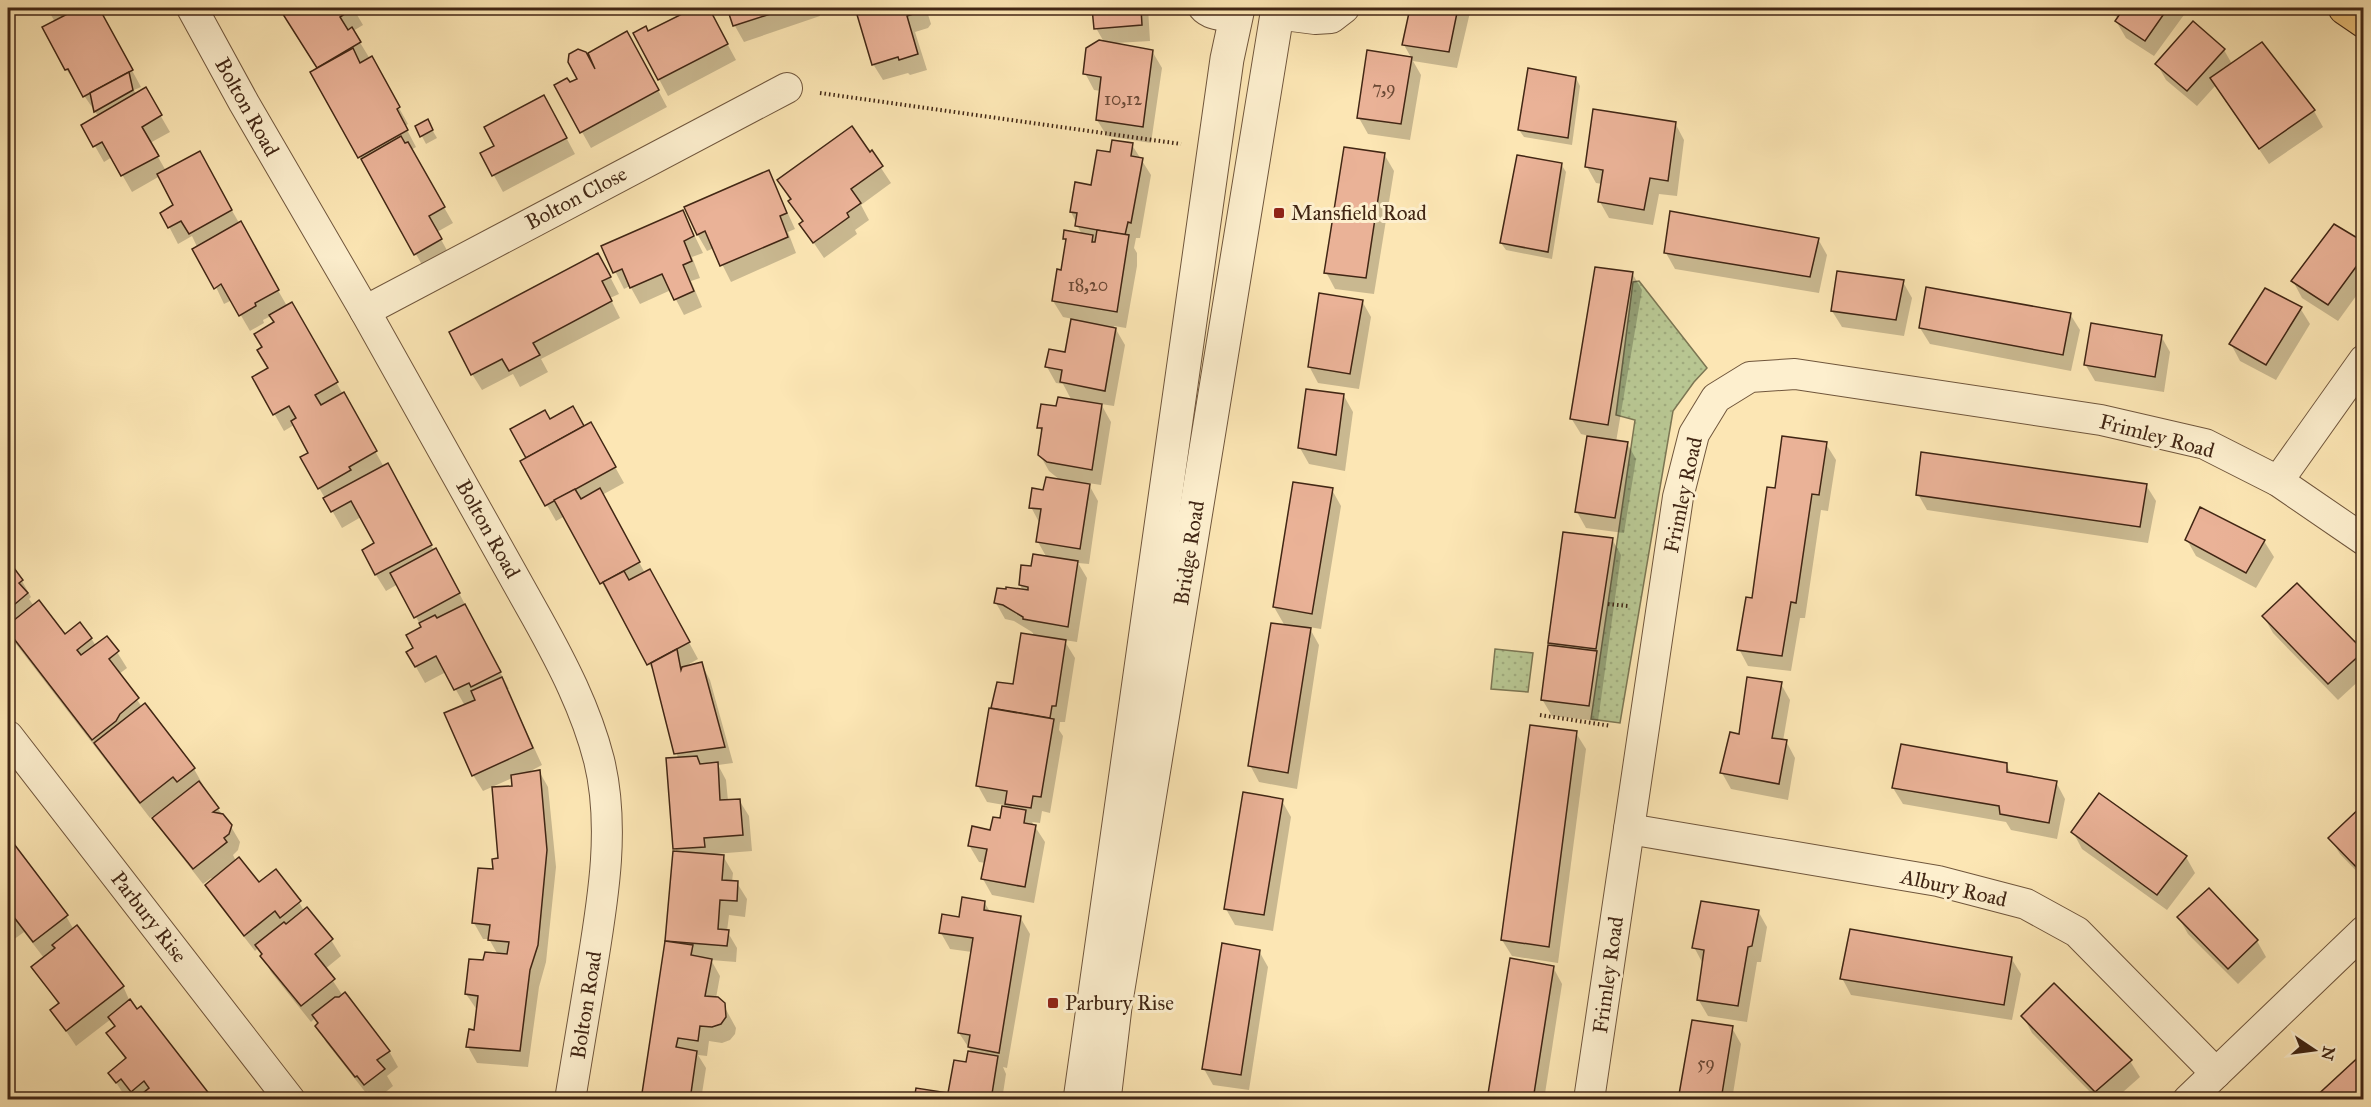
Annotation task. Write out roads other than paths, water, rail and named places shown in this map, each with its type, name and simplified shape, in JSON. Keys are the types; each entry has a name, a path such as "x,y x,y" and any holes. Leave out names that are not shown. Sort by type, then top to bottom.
{"highway":[{"path":"2344,8 2364,21"}],"street":[{"name":"Bolton Road","path":"192,8 244,103 365,310 564,666 584,714 599,761 606,849 599,925 570,1100"},
{"path":"1277,11 1306,18 1331,18 1344,8"},
{"name":"Bridge Road","path":"1104,1100 1115,1007 1277,11"},
{"name":"Bridge Road","path":"1080,1100 1235,16"},
{"name":"Bolton Close","path":"365,310 787,88"},
{"path":"2278,481 2364,360"},
{"name":"Frimley Road","path":"1589,1100 1678,497 1694,434 1716,398 1749,377 1795,374 2101,420 2205,444 2278,481 2364,540"},
{"name":"Parbury Rise","path":"8,736 290,1100"},
{"name":"Albury Road","path":"1629,829 1938,881 2026,904 2077,932 2216,1073"},
{"path":"2188,1100 2364,931"}],"lane":[{"path":"1195,8 1198,13 1209,20 1235,16"}],"place":[{"name":"Mansfield Road","path":"1279,213"},
{"name":"Parbury Rise","path":"1053,1003"}]}
